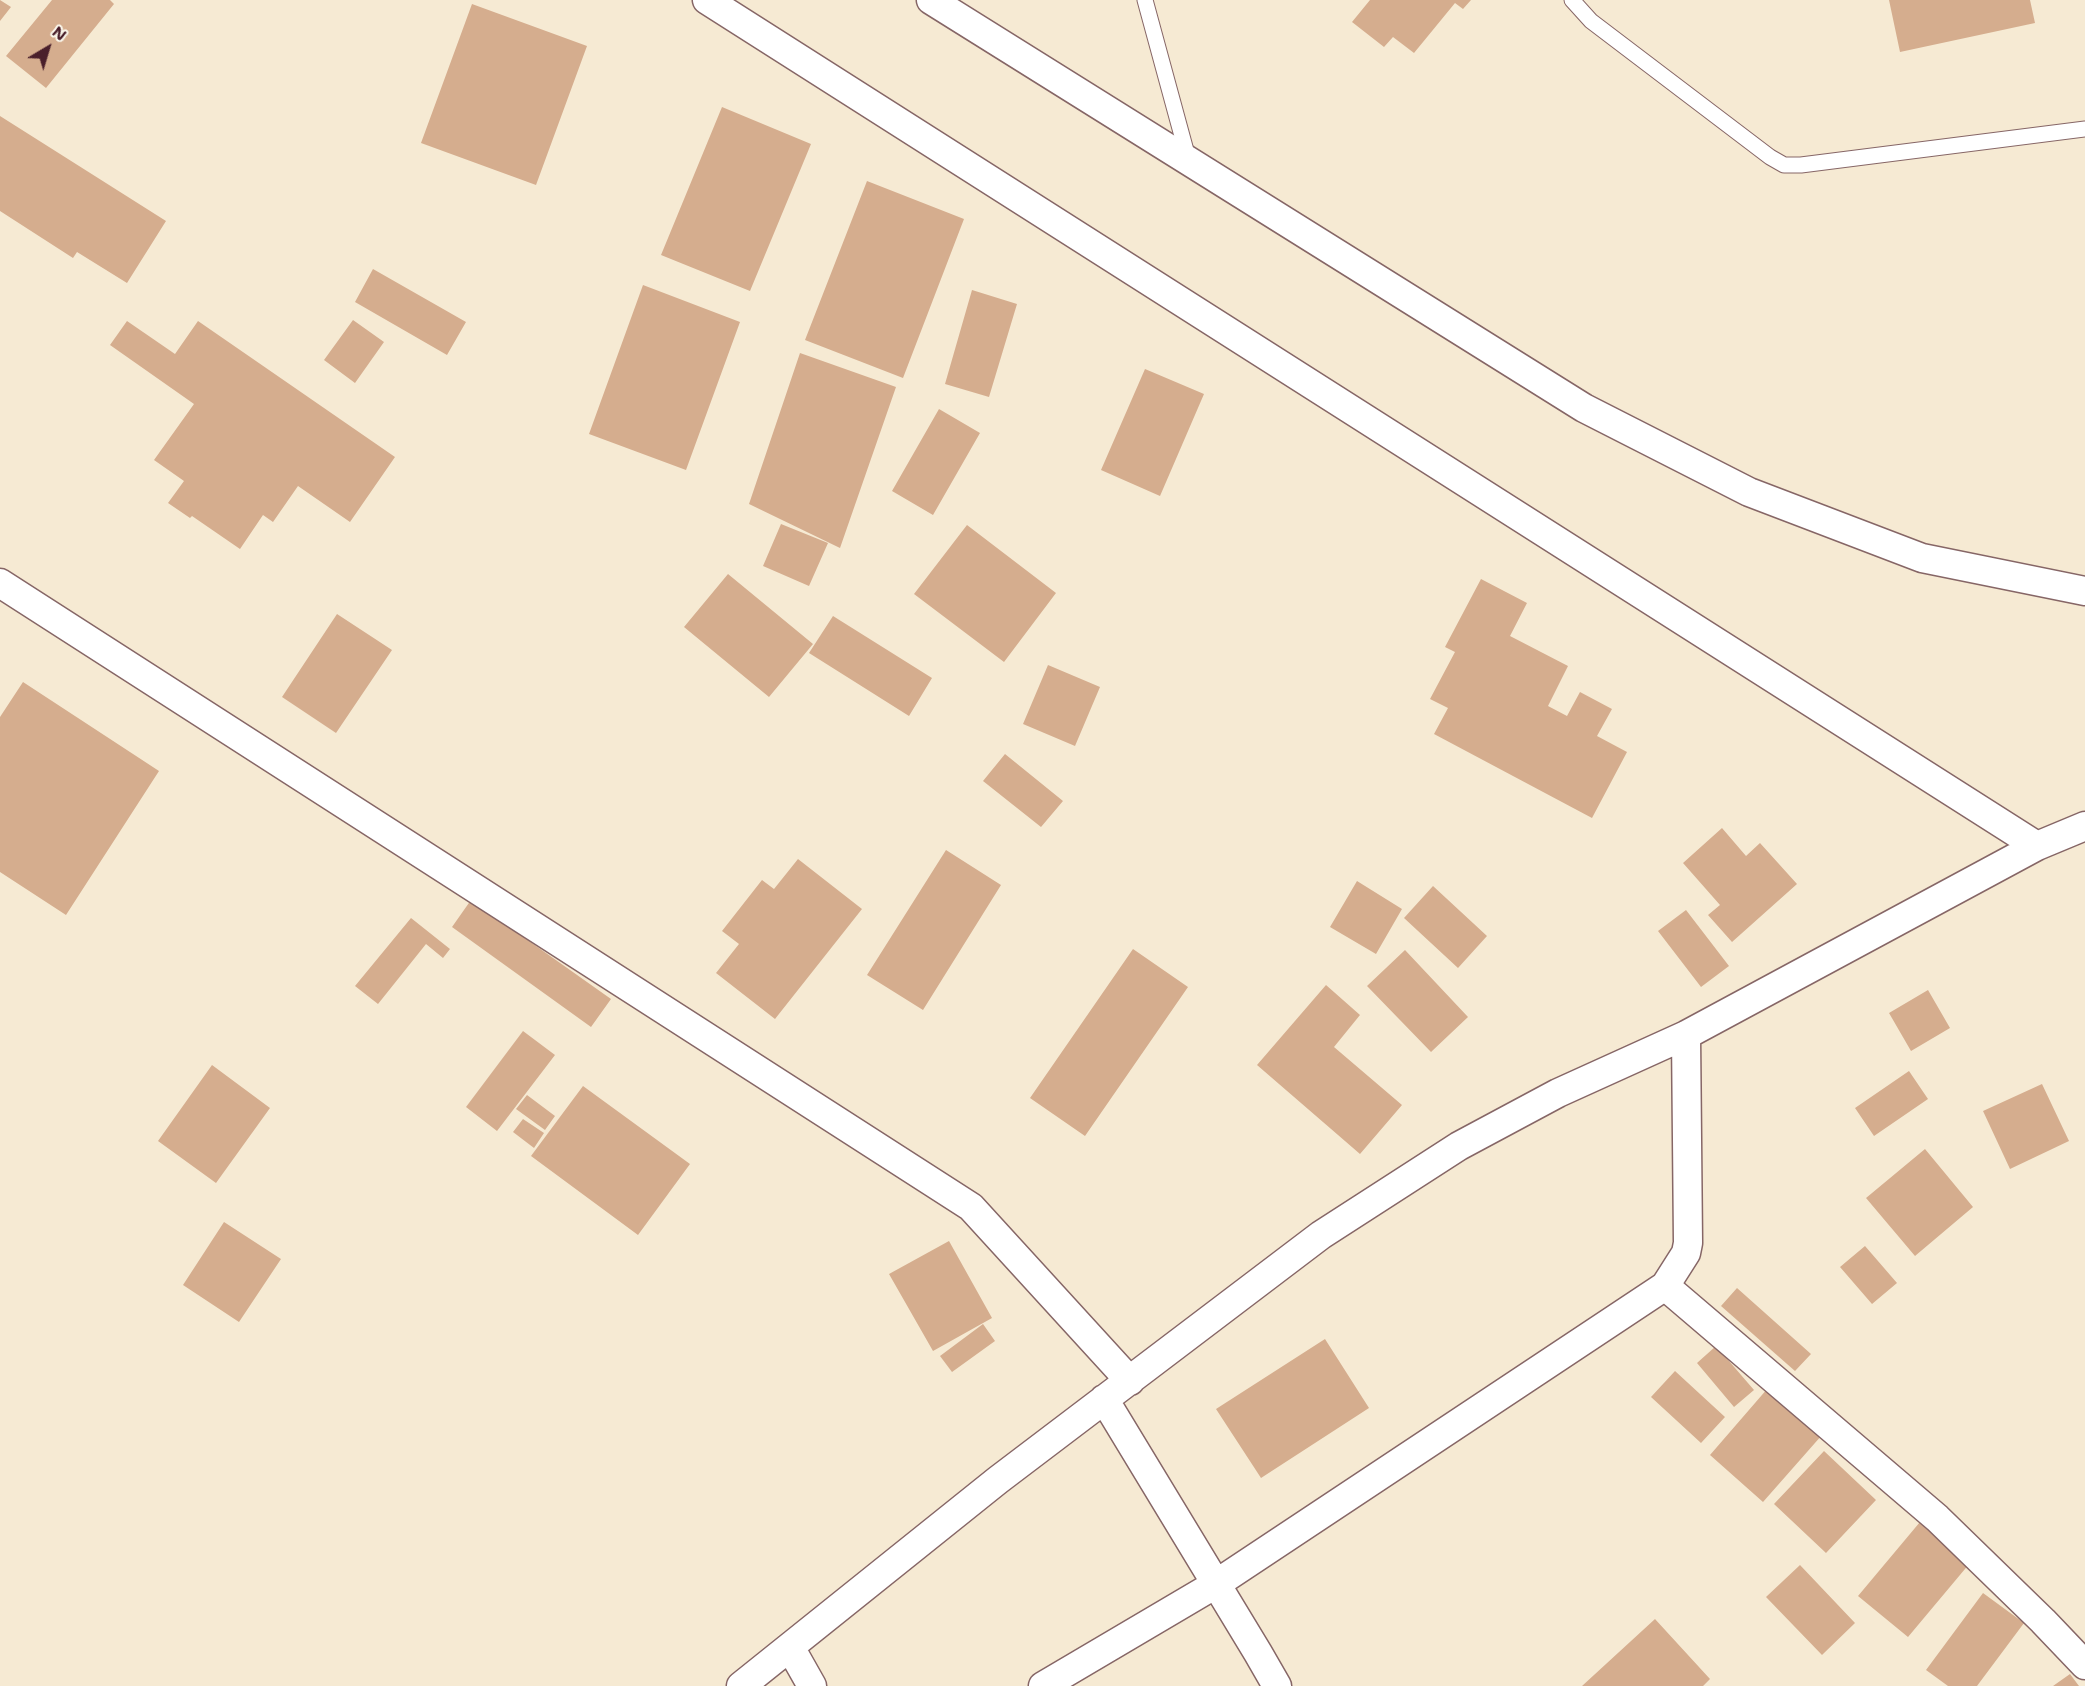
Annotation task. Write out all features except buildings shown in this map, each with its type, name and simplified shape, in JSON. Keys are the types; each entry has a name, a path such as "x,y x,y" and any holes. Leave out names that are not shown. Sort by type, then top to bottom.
{"street":[{"path":"707,0 2037,846"},
{"path":"931,0 1584,408 1749,492 1922,558 2085,591"},
{"path":"0,583 971,1207 1130,1381"},
{"path":"741,1686 998,1480 1321,1235 1459,1146 1558,1093 1686,1035 2037,846 2085,826"},
{"path":"1043,1686 1216,1584 1665,1286 1686,1253 1688,1243 1686,1035"},
{"path":"1665,1286 1937,1518 2085,1665"},
{"path":"1104,1399 1277,1686"},
{"path":"790,1647 812,1686"}],"lane":[{"path":"1145,0 1189,161"},
{"path":"1572,0 1591,21 1770,157 1784,165 1870,157 2085,129"}]}
